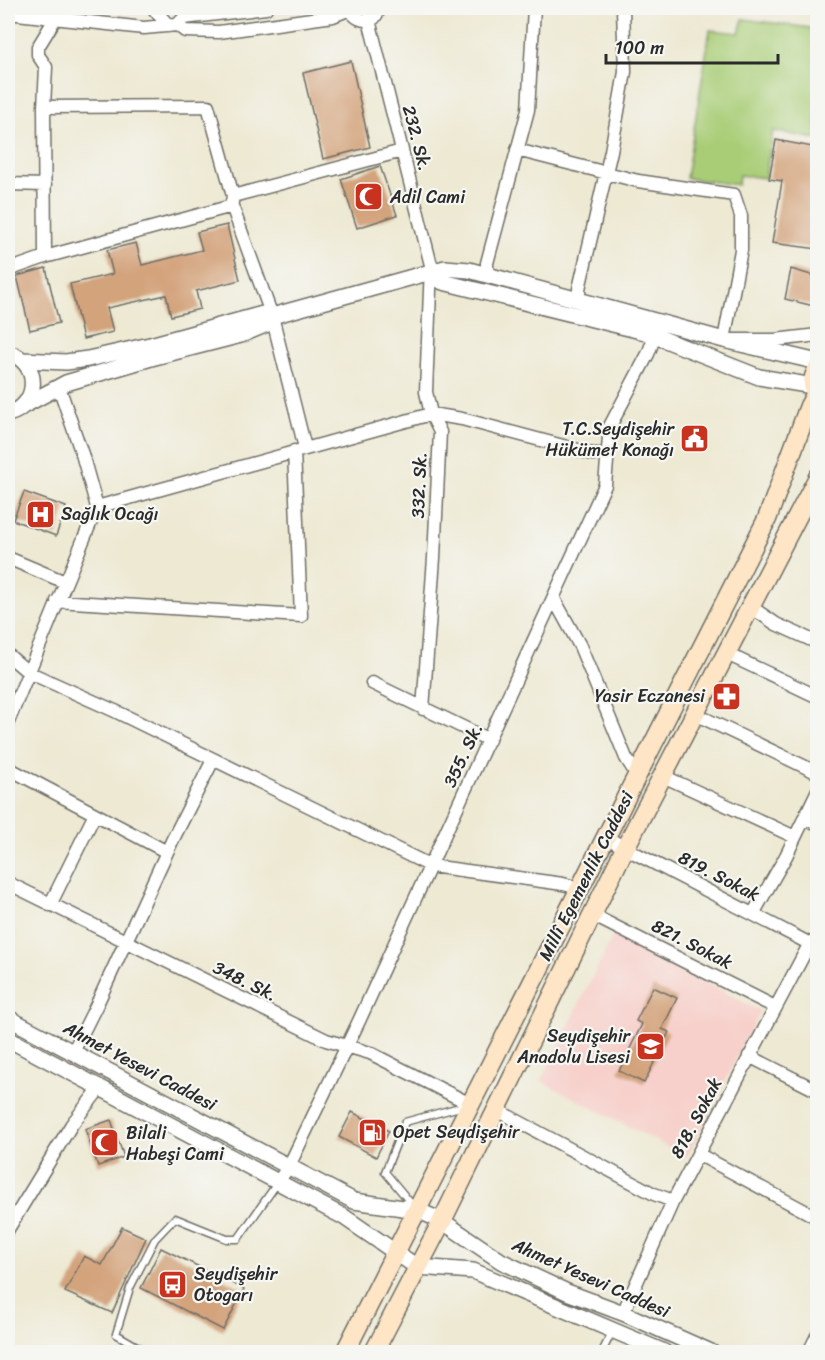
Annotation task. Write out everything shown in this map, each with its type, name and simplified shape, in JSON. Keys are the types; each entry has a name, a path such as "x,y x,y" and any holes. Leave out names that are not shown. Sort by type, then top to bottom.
{"main road":[{"name":"Millî Egemenlik Caddesi","path":"345,1353 767,519 815,393 813,378 818,368"},
{"name":"Millî Egemenlik Caddesi","path":"374,1353 442,1221 624,849 818,477"}],"street":[{"path":"153,8 173,25 185,31 219,32 333,16 350,8 356,17 369,20 377,15 381,8"},
{"path":"165,8 173,25"},
{"path":"8,13 144,28 173,25 184,18 266,8"},
{"path":"487,275 487,262 528,110 534,8"},
{"path":"579,300 579,288 606,172 625,72 623,8"},
{"path":"45,257 46,67 38,55 38,47 55,19"},
{"name":"232. Sk.","path":"369,20 430,269"},
{"path":"44,107 208,106 232,201 272,316 300,449 301,616 57,601"},
{"path":"517,150 638,181 734,195 741,216 741,250 724,340"},
{"path":"8,270 402,151"},
{"path":"8,184 45,185"},
{"path":"8,353 22,360 66,362 88,359 154,344 263,314 272,316 417,275 430,269 444,268 469,270 724,340 818,362"},
{"path":"430,269 443,282 655,336 759,377 815,393"},
{"name":"332. Sk.","path":"423,709 440,432 431,414 426,392 430,269"},
{"path":"8,414 59,387 151,358 241,335 267,324 272,316"},
{"path":"724,340 775,340 818,335"},
{"name":"355. Sk.","path":"278,1182 289,1166 359,1021 605,485 610,426 655,336"},
{"path":"22,360 30,370 33,382 32,394 25,405"},
{"path":"8,722 97,507 59,387"},
{"path":"97,507 431,414 462,419 593,454 607,454"},
{"path":"8,558 65,582"},
{"path":"554,599 580,646 626,758 637,775"},
{"path":"751,607 776,624 818,642"},
{"path":"727,654 818,698"},
{"path":"8,655 28,672 115,711 431,866 579,888"},
{"path":"372,683 489,740"},
{"path":"695,714 818,773"},
{"path":"73,1052 213,760"},
{"path":"8,768 167,852"},
{"path":"663,776 795,837"},
{"path":"753,914 818,790"},
{"path":"50,904 95,814"},
{"path":"804,818 818,824"},
{"name":"819. Sokak","path":"606,837 624,849 814,945"},
{"name":"348. Sk.","path":"8,883 326,1040 370,1053 470,1104"},
{"name":"821. Sokak","path":"592,915 775,1007"},
{"name":"818. Sokak","path":"623,1313 673,1200 775,1007 814,945"},
{"name":"Ahmet Yesevi Caddesi","path":"8,1018 354,1201 417,1210 442,1221 501,1261 567,1292 623,1313 711,1353"},
{"path":"8,1039 344,1217 417,1267 473,1271 664,1353"},
{"path":"749,1056 818,1091"},
{"path":"8,1229 72,1124 100,1088"},
{"path":"497,1110 654,1194 673,1200"},
{"path":"698,1154 818,1218"},
{"path":"809,1353 818,1334"}],"lane":[{"path":"417,1210 385,1172 405,1122 470,1104"},
{"path":"147,1353 116,1334 130,1288 155,1239 175,1218 227,1239 238,1239 278,1182"},
{"path":"602,1353 613,1330"}],"shaded area":[{"name":"Seydişehir Anadolu Lisesi","path":"614,933 760,1011 687,1157 541,1081"}],"green space":[{"path":"743,19 817,29 817,139 773,131 765,178 739,175 738,185 686,178 710,30 739,33"}],"building":[{"path":"351,61 370,147 323,159 303,73"},
{"path":"776,140 818,148 818,249 772,243 782,181 769,179"},
{"name":"Adil Cami","path":"380,166 397,215 357,228 341,179"},
{"path":"227,225 240,280 196,291 200,309 171,316 166,295 107,308 113,332 83,339 70,284 113,274 107,250 136,243 142,265 202,250 197,232"},
{"path":"46,268 59,323 30,330 17,276"},
{"path":"791,269 818,277 818,307 785,299"},
{"name":"Sağlık Ocağı","path":"24,492 66,507 56,536 13,520"},
{"path":"653,987 677,998 662,1029 669,1032 644,1083 619,1071 642,1024 636,1021"},
{"path":"352,1112 389,1131 376,1157 339,1137"},
{"name":"Bilali Habeşi Cami","path":"111,1120 124,1157 98,1166 85,1129"},
{"path":"122,1227 146,1238 112,1313 65,1292 84,1256 102,1265"},
{"path":"161,1248 244,1289 223,1330 141,1288"}],"place":[{"name":"Adil Cami","path":"369,197"},
{"name":"T.C.Seydişehir Hükümet Konağı","path":"695,439"},
{"name":"Sağlık Ocağı","path":"40,514"},
{"name":"Yasir Eczanesi","path":"726,696"},
{"name":"Seydişehir Anadolu Lisesi","path":"651,1046"},
{"name":"Opet Seydişehir","path":"372,1132"},
{"name":"Bilali Habeşi Cami","path":"105,1143"},
{"name":"Seydişehir Otogarı","path":"173,1284"}]}
